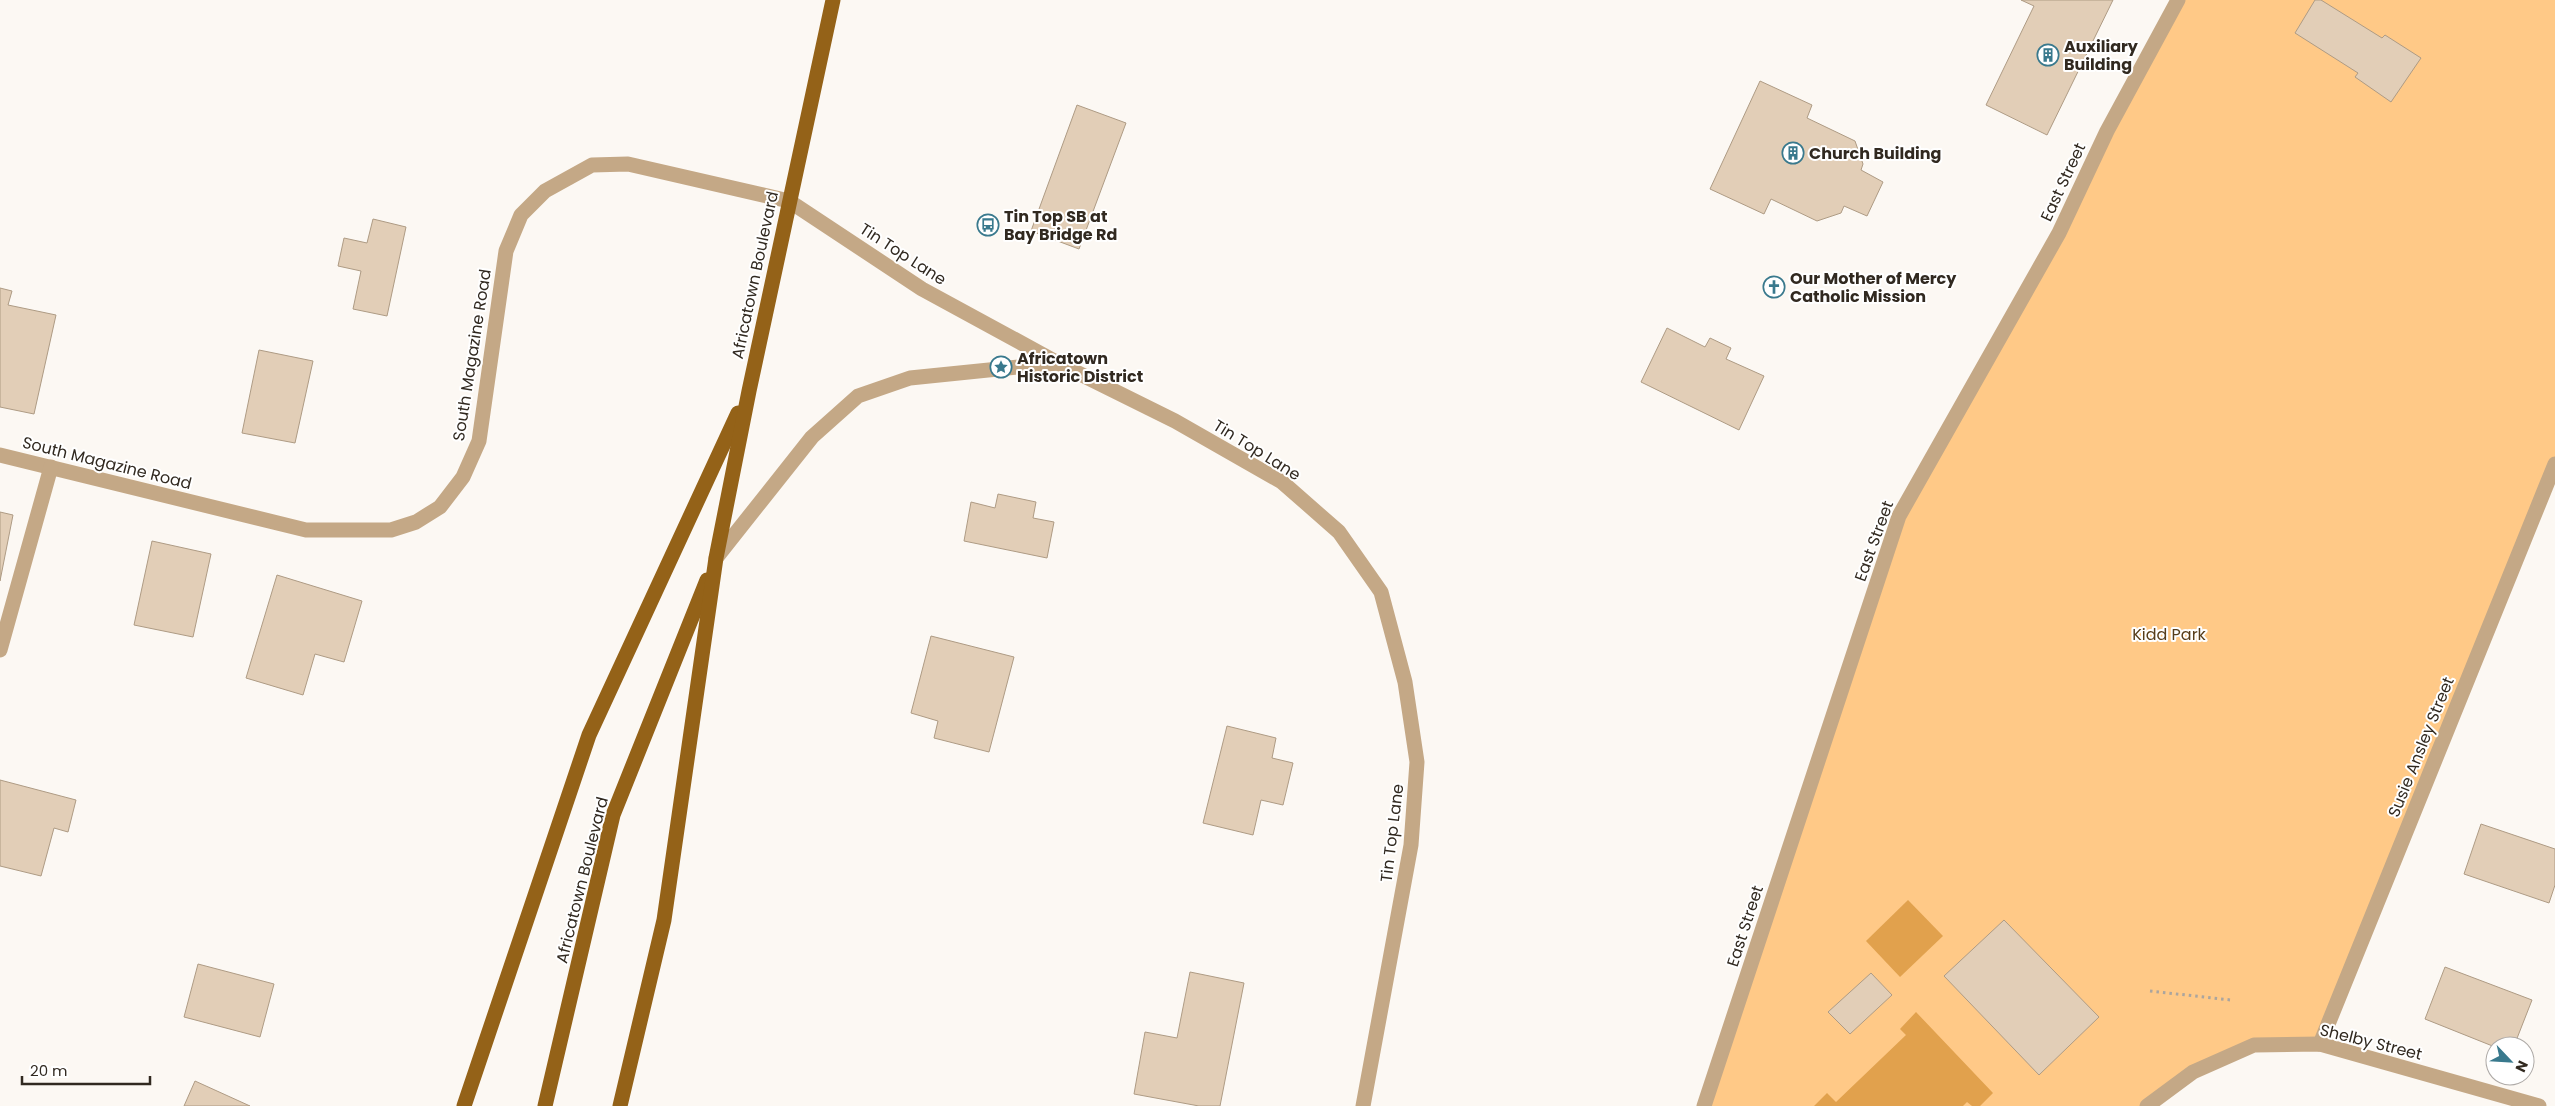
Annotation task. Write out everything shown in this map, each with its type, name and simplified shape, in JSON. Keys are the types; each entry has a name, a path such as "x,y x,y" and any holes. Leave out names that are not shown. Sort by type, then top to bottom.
{"main road":[{"name":"Africatown Boulevard","path":"620,1106 664,920 716,558 748,391 833,0"},
{"path":"464,1106 589,735 748,391"},
{"name":"Africatown Boulevard","path":"545,1106 613,815 716,558"}],"street":[{"name":"East Street","path":"1704,1106 1899,516 2059,233 2107,131 2178,0"},
{"name":"South Magazine Road","path":"0,455 306,530 391,530 416,522 440,507 463,477 479,441 506,251 521,214 545,191 592,165 628,164 789,201"},
{"name":"Tin Top Lane","path":"789,201 922,289 1058,362 1175,421 1282,482 1339,532 1381,592 1405,682 1417,762 1411,845 1363,1106"},
{"path":"716,558 812,437 858,396 910,378 1058,362"},
{"name":"Susie Ansley Street","path":"2320,1044 2555,464"},
{"path":"0,650 51,467"},
{"name":"Shelby Street","path":"2147,1106 2192,1072 2254,1045 2320,1044 2539,1106"}],"path":[{"path":"2150,991 2231,1000"}],"green space":[{"name":"Kidd Park","path":"2178,0 2555,0 2555,464 2320,1044 2254,1045 2147,1106 1704,1106 1899,516"}],"shaded area":[{"path":"1908,900 1943,936 1900,977 1866,941"},
{"path":"1916,1012 1993,1093 1980,1106 1972,1106 1967,1102 1963,1106 1814,1106 1827,1093 1836,1102 1906,1035 1900,1029"}],"building":[{"name":"Auxiliary Building","path":"2021,0 2113,0 2047,135 1986,105 2034,6"},
{"path":"2315,0 2321,0 2382,38 2385,35 2421,58 2391,102 2355,77 2358,73 2295,33"},
{"name":"Church Building","path":"1760,81 1812,105 1807,118 1855,141 1863,164 1861,170 1883,182 1867,216 1844,206 1841,213 1817,221 1771,199 1764,214 1710,189"},
{"path":"1077,105 1126,123 1079,249 1031,231"},
{"path":"373,219 406,227 387,316 353,309 361,271 338,266 344,238 367,243"},
{"path":"0,288 12,291 8,305 56,315 34,414 0,407"},
{"path":"1667,328 1705,347 1710,338 1731,348 1726,359 1764,376 1739,430 1641,382"},
{"path":"259,350 313,361 295,443 242,433"},
{"path":"998,494 1036,502 1033,518 1054,522 1047,558 964,541 971,502 995,508"},
{"path":"0,512 13,515 0,581"},
{"path":"152,541 211,554 193,637 134,625"},
{"path":"277,575 362,601 344,662 315,654 303,695 246,678"},
{"path":"931,636 1014,657 989,752 934,738 938,721 911,713"},
{"path":"1227,726 1276,738 1272,758 1293,763 1283,805 1261,800 1253,835 1203,823"},
{"path":"0,780 76,800 68,832 54,828 41,876 0,866"},
{"path":"2481,824 2555,849 2555,885 2549,903 2464,874"},
{"path":"2004,920 2099,1017 2039,1075 1944,976"},
{"path":"198,964 274,984 260,1037 184,1017"},
{"path":"2445,967 2532,1000 2518,1036 2485,1036 2485,1043 2425,1019"},
{"path":"1190,972 1244,983 1220,1106 1199,1106 1134,1094 1145,1032 1177,1038"},
{"path":"1871,973 1892,995 1850,1034 1828,1012"},
{"path":"195,1081 250,1106 184,1106"}],"place":[{"name":"Auxiliary Building","path":"2048,55"},
{"name":"Church Building","path":"1793,153"},
{"name":"Tin Top SB at Bay Bridge Rd","path":"988,225"},
{"name":"Our Mother of Mercy Catholic Mission","path":"1774,287"},
{"name":"Africatown Historic District","path":"1001,367"}]}
